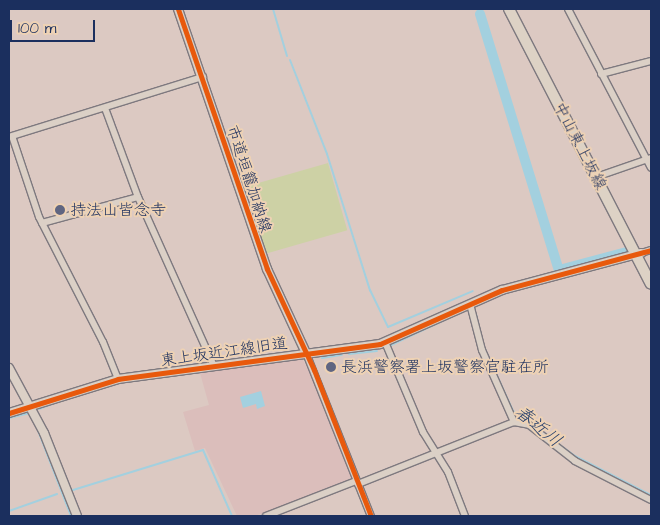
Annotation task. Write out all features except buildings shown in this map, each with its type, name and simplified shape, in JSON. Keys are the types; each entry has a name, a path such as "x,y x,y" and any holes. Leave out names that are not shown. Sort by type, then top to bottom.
{"main road":[{"name":"中山東上坂線","path":"509,9 599,176 643,252 651,272"},
{"name":"中山東上坂線","path":"515,9 599,176"},
{"name":"中山東上坂線","path":"643,252 651,284"}],"street":[{"name":"市道垣籠加納線","path":"178,9 203,77 267,270 306,353"},
{"path":"568,9 601,74 649,159 651,168"},
{"path":"601,74 651,61"},
{"path":"118,379 104,342 42,223 10,135 203,77"},
{"path":"105,108 138,197 214,366"},
{"path":"599,176 649,159"},
{"path":"42,223 138,197"},
{"name":"東上坂近江線旧道","path":"9,413 118,379 385,342 502,290 643,252"},
{"path":"470,304 482,350 514,422"},
{"path":"385,342 423,432 436,451 465,516"},
{"path":"306,353 371,516"},
{"path":"9,368 31,407 77,516"},
{"path":"269,516 514,422 529,425 575,461 651,500"}],"shaded area":[{"path":"302,358 322,398 353,479 255,516 237,516 205,448 195,451 183,412 209,405 200,373"}],"green space":[{"path":"328,163 347,230 266,254 246,186"}],"water":[{"path":"261,391 265,406 257,409 256,404 243,408 240,397"}],"waterway":[{"path":"273,9 287,56"},
{"path":"480,14 559,270 627,252"},
{"path":"290,60 327,154 370,290 388,327 473,291"},
{"name":"春近川","path":"389,346 457,314"},
{"name":"春近川","path":"476,314 481,335"},
{"name":"春近川","path":"484,347 513,411 575,456 651,495"},
{"name":"春近川","path":"349,354 377,351"},
{"name":"春近川","path":"322,358 342,355"},
{"path":"39,409 55,403"},
{"path":"9,418 29,413"},
{"path":"37,428 71,516"},
{"path":"73,490 203,450 232,516"},
{"path":"9,511 57,494"}],"cycle path":[{"path":"178,9 267,269 314,370 371,516"},
{"path":"9,413 118,379 380,344 502,290 651,250"}],"place":[{"name":"持法山皆念寺","path":"60,210"},
{"name":"長浜警察署上坂警察官駐在所","path":"331,367"}]}
